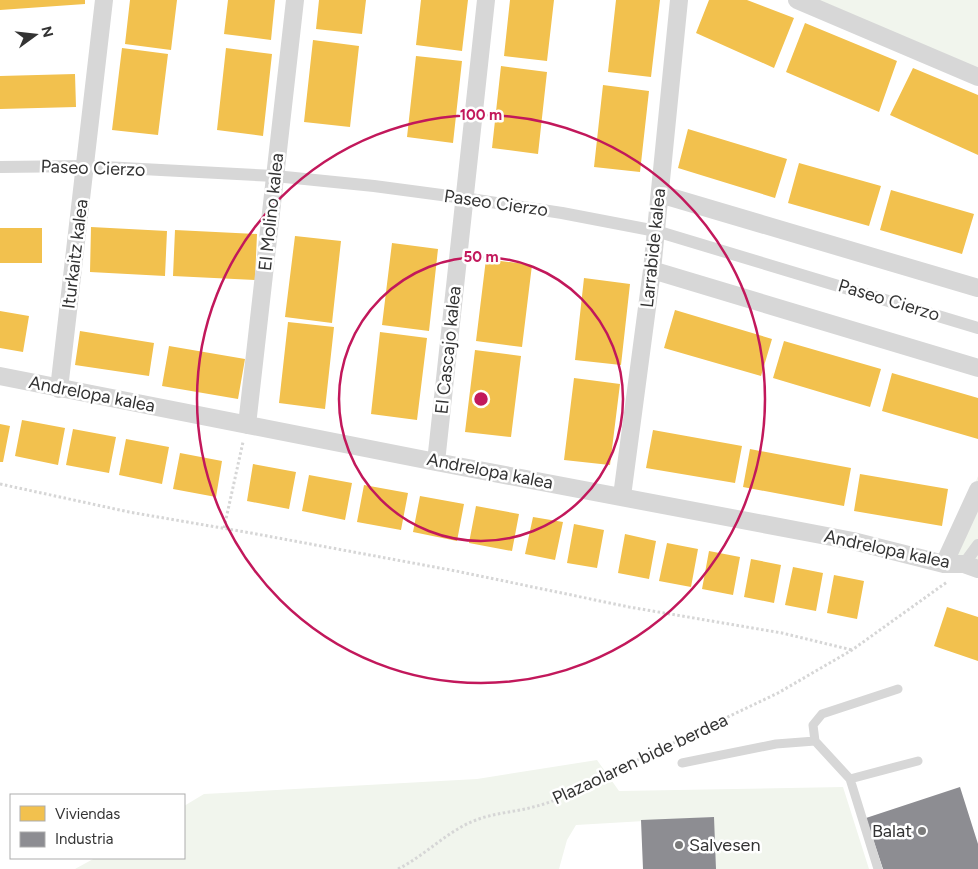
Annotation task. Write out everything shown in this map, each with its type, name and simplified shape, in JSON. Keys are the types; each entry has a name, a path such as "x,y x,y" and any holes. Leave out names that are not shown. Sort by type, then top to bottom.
{"street":[{"name":"Iturkaitz kalea","path":"59,389 104,0"},
{"name":"El Molino kalea","path":"247,424 295,0"},
{"name":"El Cascajo kalea","path":"436,462 486,0"},
{"name":"Larrabide kalea","path":"622,496 652,270 679,0"},
{"path":"797,0 978,77"},
{"name":"Paseo Cierzo","path":"0,166 85,166 275,176 374,186 562,213 656,231 978,328"},
{"name":"Paseo Cierzo","path":"660,194 978,288"},
{"path":"652,270 978,368"},
{"name":"Andrelopa kalea","path":"0,376 436,462 853,541 944,564 971,567"},
{"path":"944,564 978,490"},
{"path":"971,567 978,544"}],"lane":[{"path":"878,869 850,779 815,740 813,725 822,714 898,689"},
{"path":"682,763 776,744 815,740"},
{"path":"850,779 918,761"}],"path":[{"path":"224,528 247,424"},
{"path":"0,484 129,512 224,528 456,571 629,606 782,633 852,650"},
{"name":"Plazaolaren bide berdea","path":"398,869 430,849 455,829 478,819 533,808 557,800 778,693 852,650 971,567"}],"shaded area":[{"path":"798,0 978,0 978,75"},
{"path":"978,476 978,575 944,564"},
{"path":"597,760 619,791 843,787 869,869 716,869 713,817 576,825 567,840 559,869 75,869 93,859 185,859 185,805 204,794 477,779"}],"building: Viviendas":[{"path":"0,0 85,0 85,4 0,10"},
{"path":"130,0 177,0 171,50 125,44"},
{"path":"228,0 275,0 271,40 224,34"},
{"path":"319,0 366,0 362,34 316,29"},
{"path":"421,0 468,0 462,51 416,45"},
{"path":"510,0 554,0 547,61 504,56"},
{"path":"616,0 660,0 651,77 608,72"},
{"path":"709,0 747,0 794,18 774,68 696,33"},
{"path":"805,23 897,61 879,112 786,72"},
{"path":"313,40 359,46 350,127 304,122"},
{"path":"122,48 168,54 158,135 112,130"},
{"path":"226,48 272,54 263,136 217,130"},
{"path":"416,56 462,61 453,143 407,137"},
{"path":"501,66 547,72 538,154 492,148"},
{"path":"913,68 978,95 978,155 890,115"},
{"path":"75,74 76,107 0,109 0,76"},
{"path":"603,85 649,91 640,172 594,167"},
{"path":"688,129 787,159 775,198 678,168"},
{"path":"799,163 881,186 869,226 788,203"},
{"path":"891,190 974,214 962,254 880,230"},
{"path":"91,227 167,231 165,276 90,272"},
{"path":"0,228 42,228 42,263 0,263"},
{"path":"175,230 257,234 255,280 173,276"},
{"path":"295,236 341,241 332,323 285,317"},
{"path":"392,243 438,249 429,331 382,325"},
{"path":"486,259 532,265 522,347 476,341"},
{"path":"584,278 630,284 621,365 575,360"},
{"path":"675,310 772,339 761,376 664,348"},
{"path":"0,311 29,316 23,352 0,348"},
{"path":"288,322 334,327 325,409 279,403"},
{"path":"80,331 154,343 149,376 75,365"},
{"path":"380,332 427,338 417,420 371,414"},
{"path":"784,341 881,369 870,407 773,378"},
{"path":"169,346 245,359 238,399 162,386"},
{"path":"475,350 521,356 511,437 465,432"},
{"path":"892,373 978,398 978,439 882,411"},
{"path":"574,378 620,384 610,465 564,460"},
{"path":"22,420 65,428 58,465 15,456"},
{"path":"0,424 10,426 3,462 0,462"},
{"path":"73,429 116,437 109,473 66,465"},
{"path":"653,430 742,446 735,483 646,468"},
{"path":"126,439 169,447 162,484 119,475"},
{"path":"750,449 851,468 844,506 743,487"},
{"path":"180,453 222,461 216,497 173,489"},
{"path":"253,464 296,472 289,509 247,501"},
{"path":"860,474 948,489 942,526 854,511"},
{"path":"309,475 352,483 345,520 302,511"},
{"path":"364,485 408,493 401,530 357,522"},
{"path":"420,496 464,504 457,541 413,532"},
{"path":"476,506 519,514 512,551 469,543"},
{"path":"533,517 563,522 555,560 525,554"},
{"path":"574,524 604,530 597,568 567,563"},
{"path":"625,534 656,541 649,579 618,573"},
{"path":"667,543 698,549 691,587 659,581"},
{"path":"709,551 740,557 733,595 702,589"},
{"path":"751,559 781,565 774,603 744,597"},
{"path":"793,567 823,573 816,611 785,605"},
{"path":"834,575 864,581 857,619 827,613"},
{"path":"947,607 978,617 978,661 934,646"}],"building: Industria":[{"name":"Balat","path":"960,787 978,844 978,869 883,869 866,818"},
{"name":"Salvesen","path":"714,817 716,869 643,869 641,820"}],"place":[{"name":"Balat","path":"922,831"},
{"name":"Salvesen","path":"679,845"}]}
